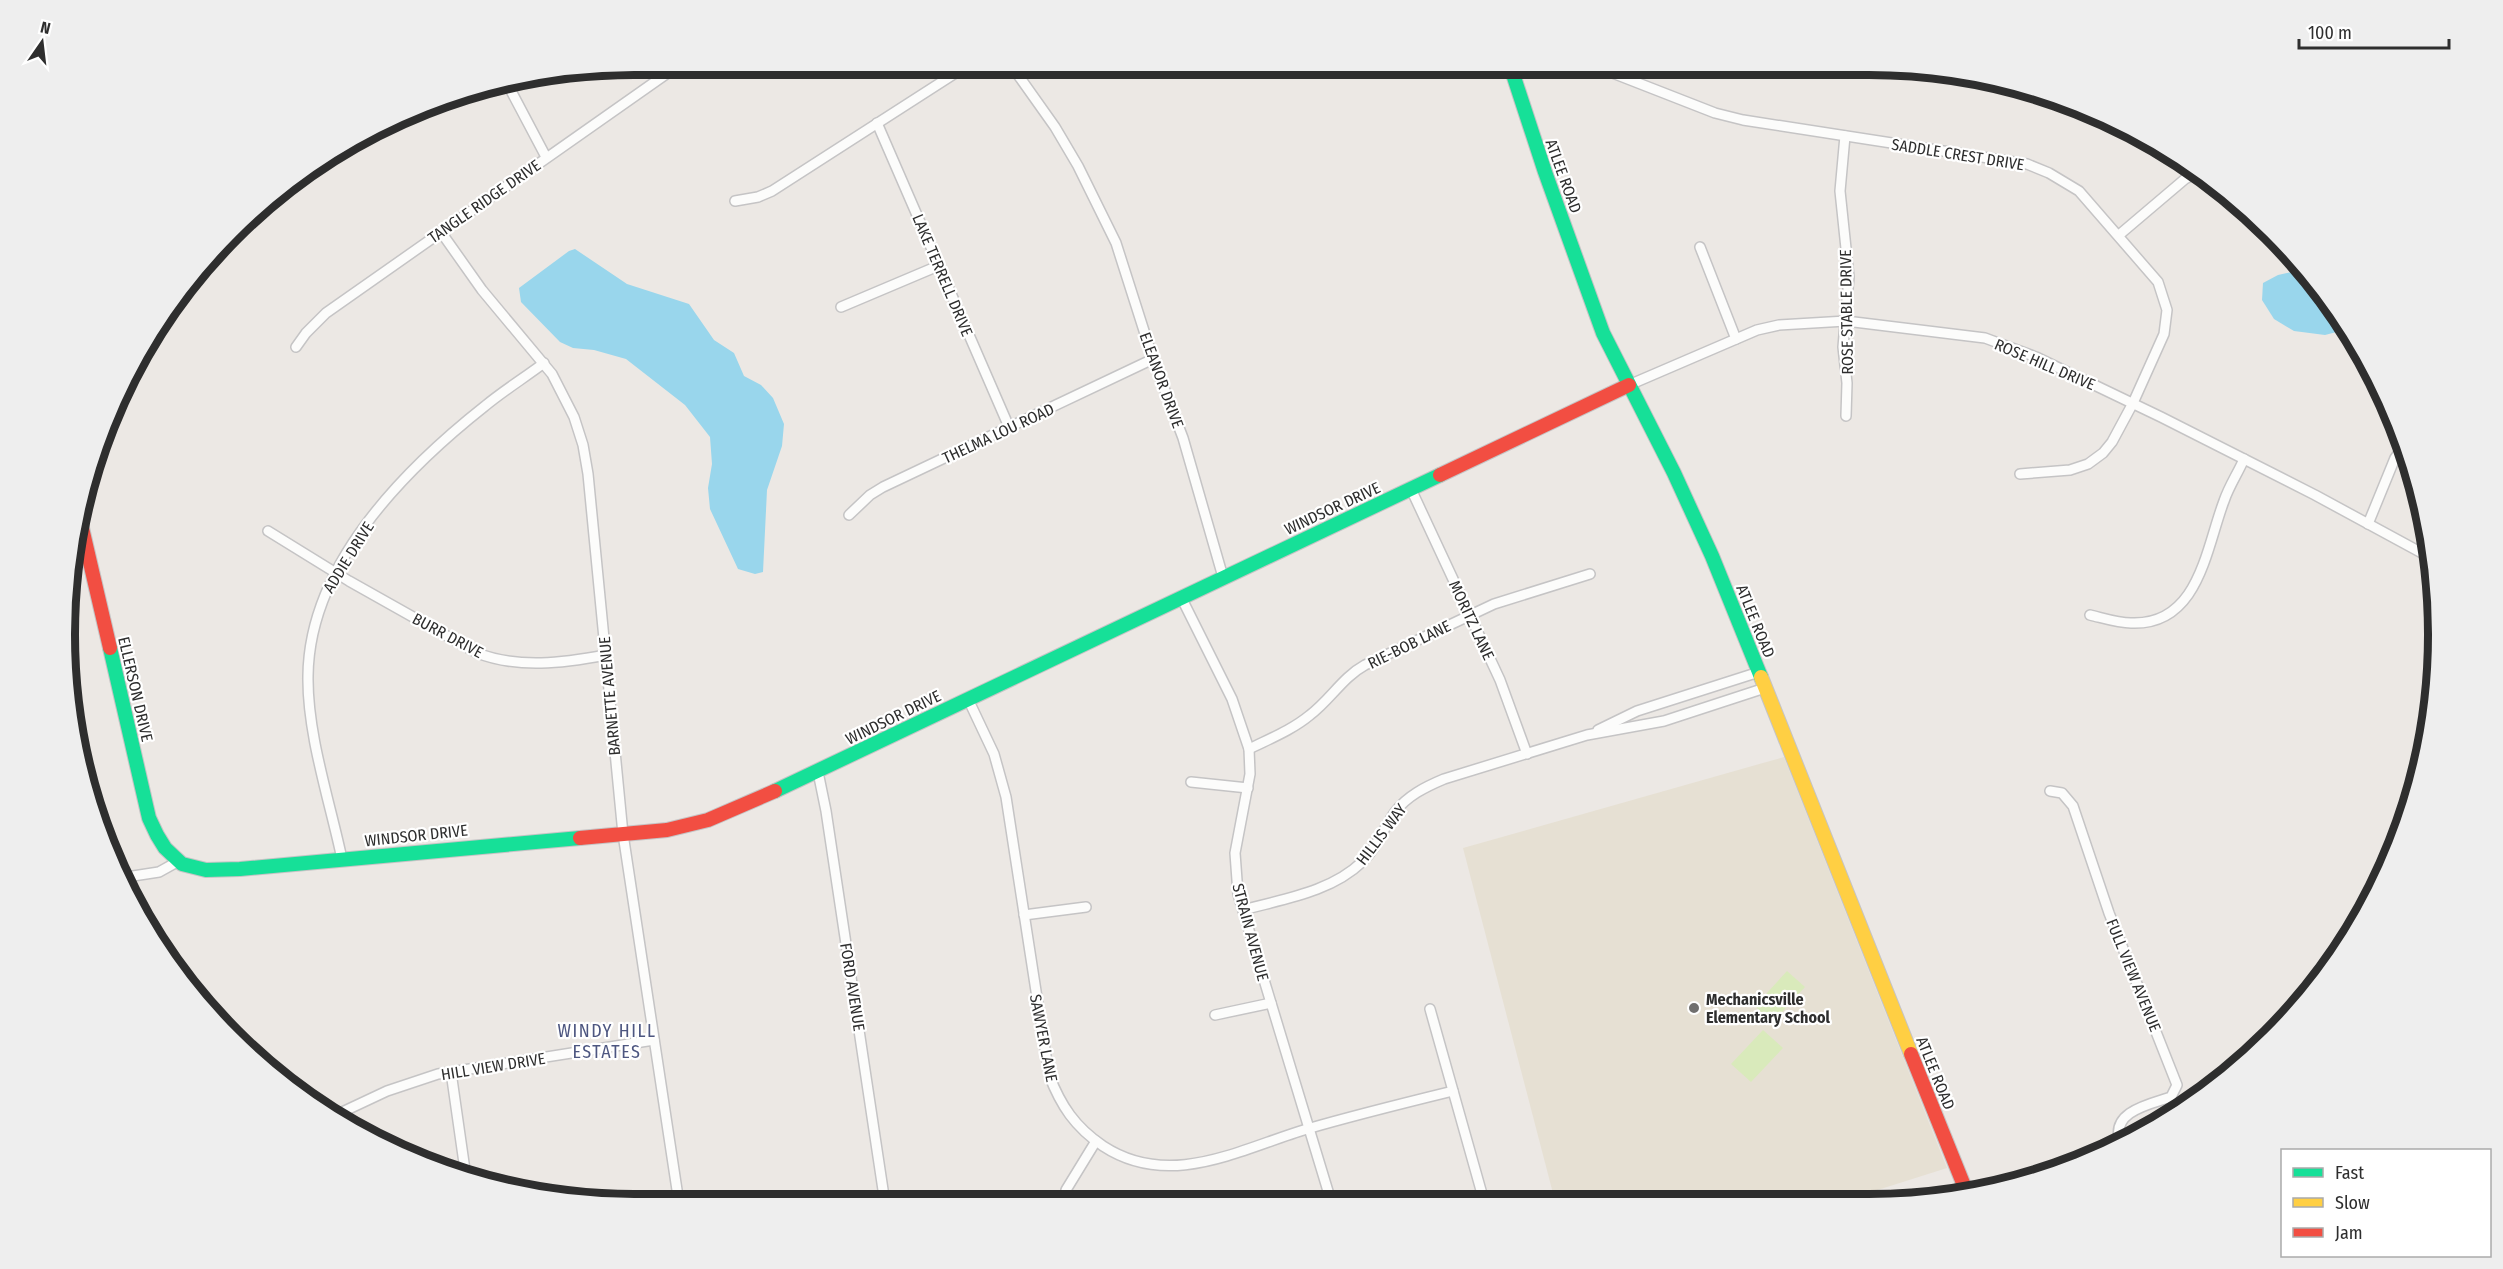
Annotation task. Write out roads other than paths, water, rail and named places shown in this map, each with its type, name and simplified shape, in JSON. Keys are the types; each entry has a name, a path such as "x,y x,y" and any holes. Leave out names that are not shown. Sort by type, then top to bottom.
{"street":[{"name":"TANGLE RIDGE DRIVE","path":"296,347 326,313 663,75"},
{"path":"735,201 758,197 772,191 952,75"},
{"name":"ELEANOR DRIVE","path":"1018,75 1055,127 1090,188 1116,243 1153,360 1183,438 1223,577"},
{"name":"ATLEE ROAD","path":"1517,75 1545,172 1603,333 1712,556 1964,1185"},
{"name":"SADDLE CREST DRIVE","path":"1618,75 1715,113 1743,120 2026,164 2049,173 2079,191 2158,282 2168,310 2164,334 2133,403 2112,442 2103,453 2088,464 2070,470 2020,474"},
{"path":"510,89 546,157"},
{"name":"LAKE TERRELL DRIVE","path":"877,123 1009,427"},
{"name":"ROSE STABLE DRIVE","path":"1845,136 1840,191 1848,277 1843,347 1847,383 1846,416"},
{"path":"2119,235 2189,176"},
{"name":"BARNETTE AVENUE","path":"441,231 482,290 544,363 564,395 583,445 588,474 622,834 678,1194"},
{"path":"1700,247 1736,339"},
{"path":"841,307 938,266"},
{"name":"ROSE HILL DRIVE","path":"1629,385 1757,330 1779,325 1846,321 1985,338 2036,357 2133,403 2422,553"},
{"name":"THELMA LOU ROAD","path":"849,514 870,495 883,487 1153,360"},
{"name":"ADDIE DRIVE","path":"342,859 312,728 308,677 312,631 324,596 335,572 372,517 422,462 486,405 544,363"},
{"name":"WINDSOR DRIVE","path":"177,862 196,869 213,871 667,830 708,820 818,772 1629,385"},
{"path":"2368,524 2398,454"},
{"path":"2090,615 2132,624 2154,620 2170,613 2184,602 2199,579 2225,498 2244,459"},
{"name":"MORITZ LANE","path":"1411,489 1500,680 1527,754"},
{"name":"BURR DRIVE","path":"268,531 477,653 493,659 526,664 606,656"},
{"name":"ELLERSON DRIVE","path":"84,536 149,818 164,850 177,862"},
{"name":"RIE-BOB LANE","path":"1249,750 1310,715 1358,669 1494,604 1590,574"},
{"name":"STRAIN AVENUE","path":"1181,597 1232,699 1249,750 1250,774 1235,853 1235,874 1243,910 1328,1194"},
{"name":"HILLIS WAY","path":"1587,735 1637,711 1759,672"},
{"name":"HILLIS WAY","path":"1243,910 1313,890 1351,872 1373,850 1401,804 1444,779 1587,735 1664,721 1765,688"},
{"name":"SAWYER LANE","path":"968,699 985,732 1000,772 1049,1075 1071,1119 1096,1141 1142,1164 1167,1167 1186,1166 1308,1129 1453,1091"},
{"name":"FORD AVENUE","path":"818,772 828,823 884,1194"},
{"path":"1191,782 1248,788"},
{"name":"FULL VIEW AVENUE","path":"2050,791 2062,793 2073,806 2109,913 2177,1085 2171,1097 2134,1110 2125,1117 2118,1131 2119,1135"},
{"path":"130,876 159,872 177,862"},
{"path":"1024,915 1086,907"},
{"path":"1215,1015 1271,1003"},
{"path":"1430,1009 1482,1194"},
{"name":"HILL VIEW DRIVE","path":"343,1112 395,1087 451,1072 654,1040"},
{"path":"451,1072 465,1167"},
{"path":"1066,1190 1096,1141"}],"water":[{"path":"575,249 627,284 689,304 714,340 734,353 744,376 761,385 773,398 784,424 782,446 767,490 763,572 755,574 738,569 710,509 708,488 712,464 710,437 685,405 626,359 594,350 573,348 560,342 521,302 519,288"},
{"path":"2294,272 2339,331 2325,335 2294,331 2274,319 2262,300 2263,283 2278,275"}],"place":[{"name":"Mechanicsville Elementary School","path":"1694,1008"}],"district":[{"name":"WINDY HILL ESTATES","path":"607,1041"}]}
